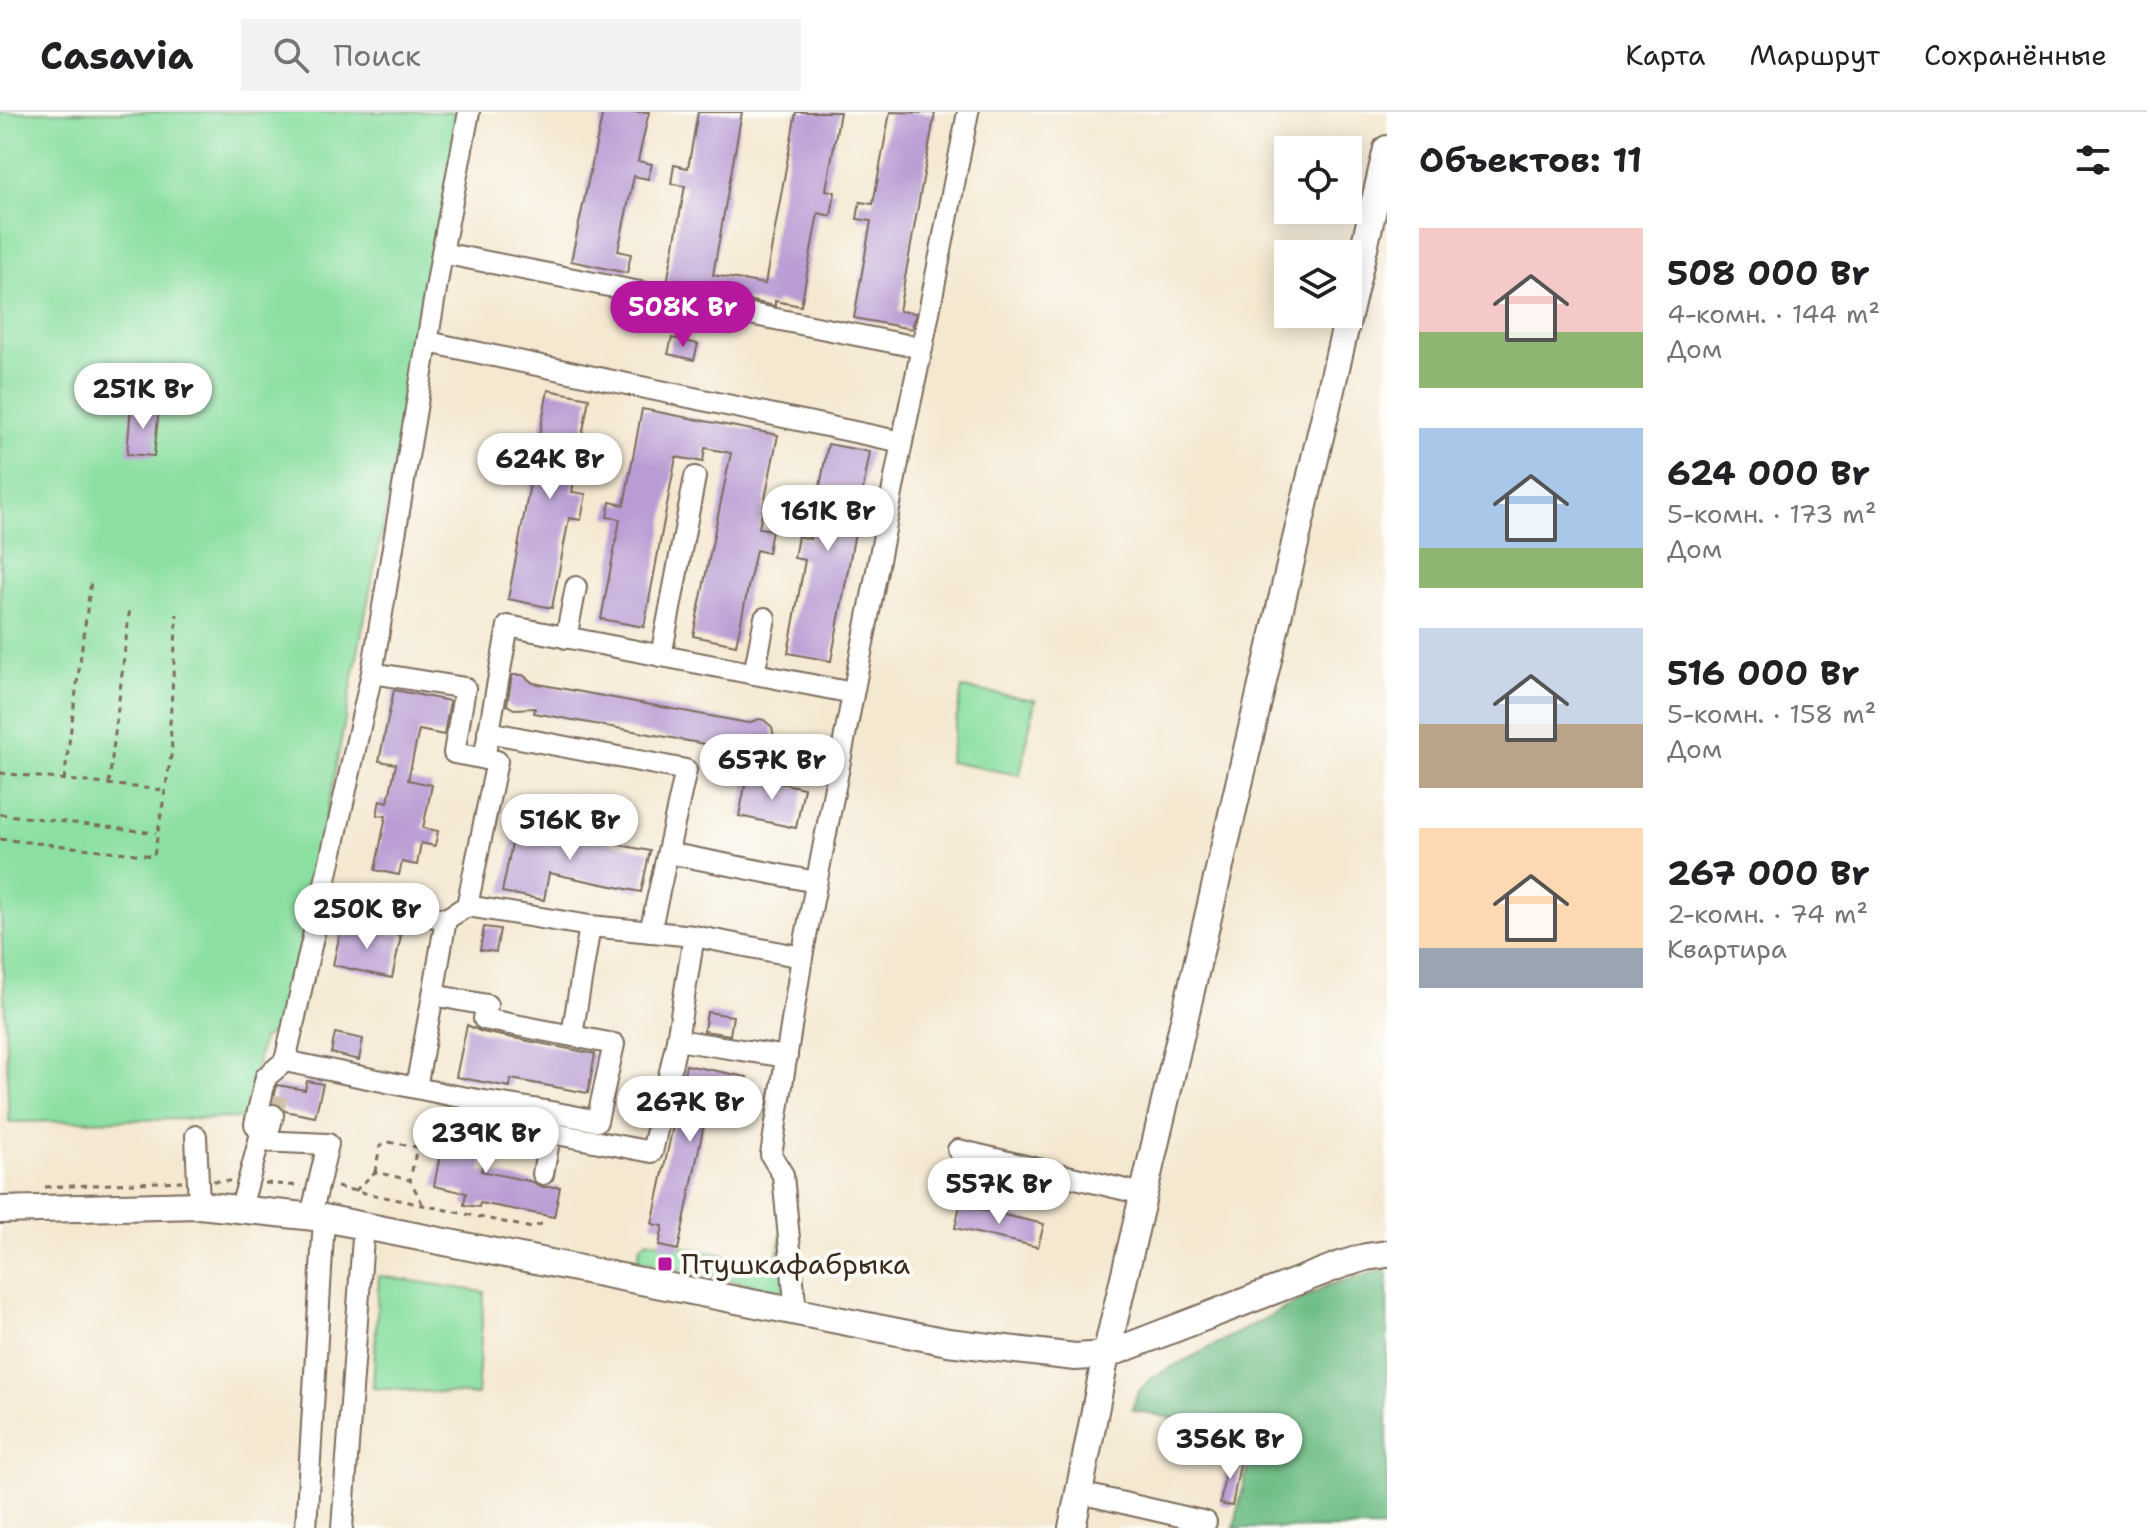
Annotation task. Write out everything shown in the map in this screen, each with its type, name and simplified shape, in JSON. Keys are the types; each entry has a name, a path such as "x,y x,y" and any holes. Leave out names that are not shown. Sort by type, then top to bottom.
{"main road":[{"path":"1072,1528 1106,1355 1387,149"},
{"path":"0,1210 199,1205 318,1217 948,1342 1075,1357 1106,1355 1340,1265 1387,1254"}],"street":[{"path":"281,1072 372,673 442,253 469,112"},
{"path":"796,1313 783,1175 771,1155 816,882 968,112"},
{"path":"442,253 922,348"},
{"path":"428,342 902,442"},
{"path":"661,656 695,477"},
{"path":"566,638 576,587"},
{"path":"754,674 765,618"},
{"path":"484,759 508,626 853,693"},
{"path":"372,673 465,688 454,753 497,761 467,906"},
{"path":"488,732 686,770 650,932"},
{"path":"668,853 816,882"},
{"path":"322,897 446,919 467,906 590,926 694,936 802,957"},
{"path":"416,1088 446,919"},
{"path":"572,1035 590,926"},
{"path":"551,1133 652,1152 677,1040 694,936"},
{"path":"260,1137 255,1124 266,1077 281,1072 416,1088 597,1121 614,1044 484,1019 487,1005 433,995"},
{"path":"677,1040 787,1057"},
{"path":"543,1174 554,1111"},
{"path":"241,1208 260,1137 270,1126 273,1115"},
{"path":"196,1136 199,1205"},
{"path":"260,1137 328,1144 318,1217 306,1528"},
{"path":"958,1150 1143,1194"},
{"path":"342,1528 364,1224"},
{"path":"1080,1493 1206,1522"}],"path":[{"path":"64,780 91,581"},
{"path":"109,784 130,606"},
{"path":"0,839 154,856 172,750 170,723 177,614"},
{"path":"0,773 164,790"},
{"path":"0,814 156,833"},
{"path":"355,1191 375,1172 380,1146 388,1142 417,1147 410,1180 423,1205"},
{"path":"375,1172 410,1180"},
{"path":"331,1186 532,1228 543,1223"}],"green space":[{"path":"0,112 466,112 286,1024 262,1039 246,1118 9,1122 0,892"},
{"path":"962,688 1035,700 1020,775 949,762"},
{"path":"787,1213 784,1292 638,1260 640,1247 647,1240 774,1264"},
{"path":"1387,1269 1387,1528 1234,1528 1255,1436 1132,1410 1137,1393 1151,1378 1329,1285"},
{"path":"379,1276 484,1292 477,1395 373,1388"}],"building":[{"path":"603,112 649,112 638,161 652,164 648,179 634,176 618,251 631,254 627,273 571,261"},
{"path":"698,112 742,112 713,275 765,284 796,112 840,112 826,190 835,192 831,216 818,213 801,306 775,301 775,306 667,283 685,186 671,184 674,165 688,168"},
{"path":"890,112 935,113 899,311 916,313 912,329 854,318 871,221 857,219 860,202 873,204"},
{"path":"672,338 698,344 694,360 668,354"},
{"path":"548,390 589,398 572,492 586,494 581,520 569,518 552,608 508,599"},
{"path":"131,406 159,408 154,456 127,454"},
{"path":"642,409 778,435 759,528 772,530 768,553 756,550 736,645 693,636 731,453 705,448 703,462 676,457 644,627 601,619 620,519 607,517 610,502 624,505"},
{"path":"828,444 870,452 831,661 788,653 805,560 794,558 798,536 810,539"},
{"path":"512,675 523,675 533,683 748,723 764,720 772,727 774,737 764,749 755,750 739,743 738,750 534,713 535,708 514,709 507,705"},
{"path":"394,690 450,701 444,735 419,730 408,780 432,785 423,828 438,831 435,846 421,843 417,865 402,862 399,875 375,870 386,816 377,815 380,800 388,802 396,764 379,761"},
{"path":"747,776 804,788 796,828 739,816"},
{"path":"516,824 650,851 641,892 549,873 544,900 502,892"},
{"path":"342,924 401,936 392,978 333,965"},
{"path":"484,927 500,929 496,952 480,950"},
{"path":"707,1012 733,1016 730,1035 704,1031"},
{"path":"467,1025 482,1032 595,1054 588,1093 511,1079 510,1087 456,1077"},
{"path":"335,1033 363,1039 359,1060 331,1053"},
{"path":"686,1065 747,1077 741,1106 709,1100 678,1250 659,1246 663,1226 652,1224"},
{"path":"307,1081 323,1084 315,1117 285,1111 282,1105 273,1102 277,1085 305,1090"},
{"path":"447,1119 489,1127 481,1171 533,1182 540,1187 560,1187 554,1217 480,1203 479,1207 464,1205 466,1193 434,1186"},
{"path":"960,1205 1044,1224 1038,1247 955,1228"},
{"path":"1228,1457 1241,1459 1232,1506 1220,1504"}],"tunnel":[{"path":"273,1115 280,1086"}],"place":[{"name":"Птушкафабрыка","path":"665,1264"}]}
